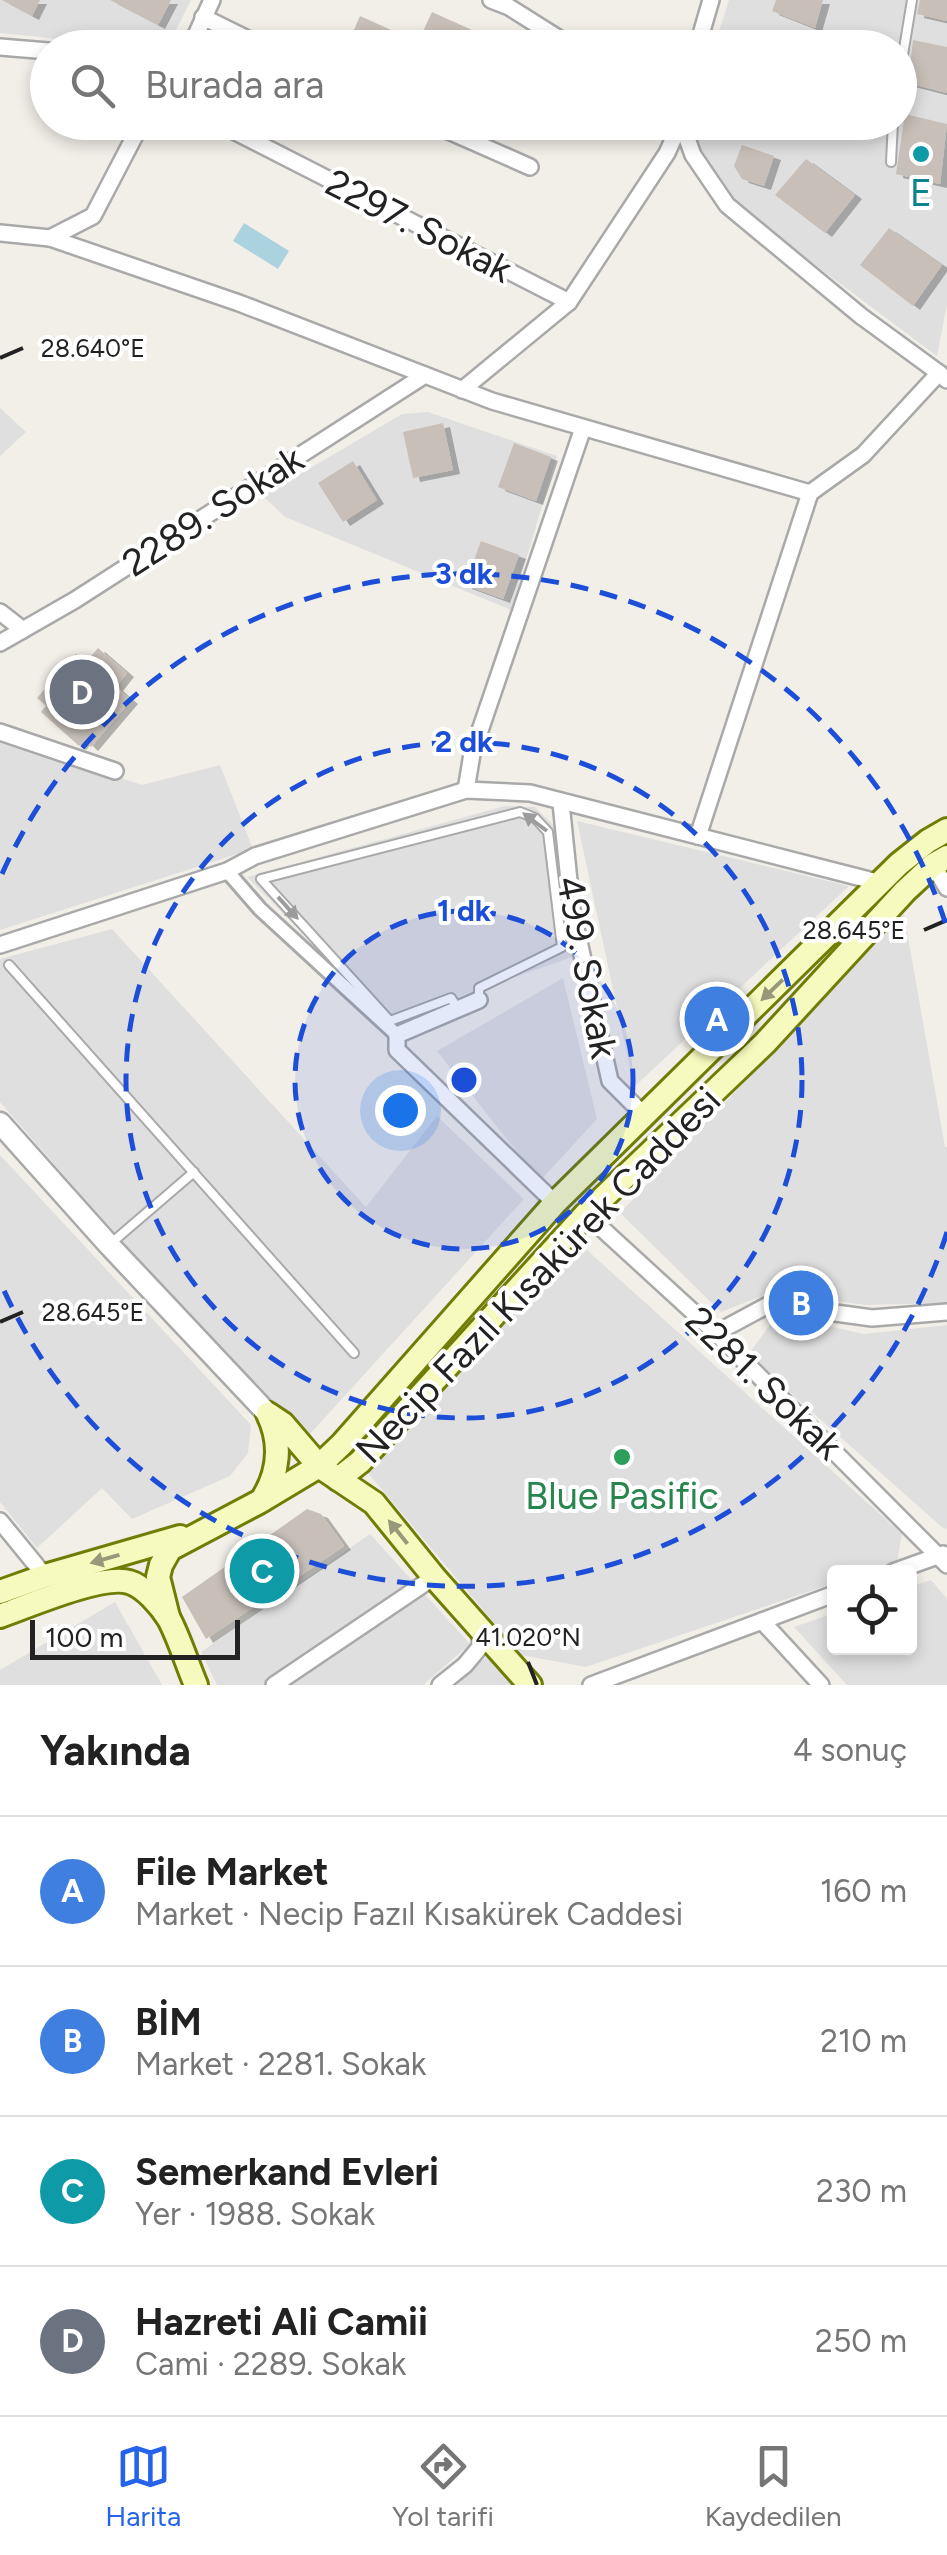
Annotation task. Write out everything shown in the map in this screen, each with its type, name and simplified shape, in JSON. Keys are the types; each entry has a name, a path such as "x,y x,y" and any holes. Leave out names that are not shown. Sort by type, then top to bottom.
{"main road":[{"name":"Necip Fazıl Kısakürek Caddesi","path":"328,1472 342,1444 555,1203 899,864 947,830"},
{"name":"Necip Fazıl Kısakürek Caddesi","path":"328,1472 360,1462 586,1214 764,1043 905,891 940,861"},
{"path":"881,884 905,891"},
{"path":"555,1203 586,1214"},
{"path":"268,1414 283,1424 328,1472 374,1503 530,1685"},
{"path":"262,1500 272,1484 276,1465 274,1427 268,1414"},
{"path":"196,1685 168,1617 158,1578 170,1549 262,1500 328,1472"},
{"path":"0,1592 198,1532"},
{"path":"0,1616 114,1580 131,1582 146,1592 168,1617"}],"street":[{"path":"198,30 212,0"},
{"path":"492,0 546,30"},
{"path":"702,30 711,0"},
{"path":"203,18 228,30"},
{"path":"0,47 30,50"},
{"path":"50,238 93,216 133,140"},
{"name":"2297. Sokak","path":"251,140 570,302"},
{"path":"469,140 530,167"},
{"path":"462,390 570,302 673,140"},
{"path":"687,140 693,156 727,205 862,316 943,376 863,456 810,493 698,836"},
{"path":"0,233 50,238 239,304 492,402 810,493"},
{"name":"2289. Sokak","path":"0,643 75,600 424,376"},
{"path":"466,790 472,754 584,428"},
{"path":"0,612 23,630"},
{"path":"0,732 115,771"},
{"path":"0,945 227,872 255,856 466,790 530,794 881,884"},
{"name":"499. Sokak","path":"561,803 572,910 610,1081 644,1116"},
{"path":"940,861 947,888"},
{"path":"227,872 555,1203"},
{"path":"397,1042 478,1000"},
{"path":"0,1122 268,1414"},
{"name":"2281. Sokak","path":"586,1214 716,1334 944,1558"},
{"path":"716,1334 770,1304 872,1318 947,1312"},
{"path":"0,1520 45,1576"},
{"path":"917,1565 944,1558"},
{"path":"274,1685 434,1577"},
{"path":"591,1685 827,1597"},
{"path":"762,1621 820,1685"},
{"path":"440,1685 480,1647 481,1630"}],"lane":[{"path":"907,30 912,0"},
{"path":"891,162 892,140"},
{"path":"458,1009 451,998 390,1021 261,879 520,812 536,818 548,832 562,947 479,988 478,1000"},
{"path":"9,965 354,1352"},
{"path":"110,1245 194,1172"}],"shaded area":[{"path":"0,0 191,0 176,30 30,30 30,36 0,33"},
{"path":"729,0 947,0 947,304 937,356 732,200 700,155 695,140 917,140 917,30 719,30"},
{"path":"0,408 26,432 0,456"},
{"path":"428,412 557,456 511,610 285,517 263,496 402,414"},
{"path":"0,738 142,785 220,765 253,849 0,930"},
{"path":"505,806 535,807 555,827 575,956 390,1021 247,877"},
{"path":"577,821 849,886 634,1087"},
{"path":"904,914 947,1147 947,1303 865,1305 772,1292 721,1312 620,1213"},
{"path":"112,929 366,1207 437,1116 524,1199 309,1435 289,1434 0,1102 0,959"},
{"path":"563,978 597,1119 540,1181 437,1051"},
{"path":"0,1155 251,1425 248,1453 230,1476 132,1519 102,1488 37,1548 0,1502"},
{"path":"578,1242 902,1534 897,1562 827,1565 827,1585 586,1667 521,1655 368,1473"},
{"path":"777,1315 864,1334 947,1325 947,1528 748,1355"},
{"path":"370,1534 470,1644 423,1685 217,1685 201,1652"},
{"path":"931,1580 947,1599 947,1685 847,1685 794,1627 827,1615 827,1655 917,1655 917,1585"},
{"path":"115,1602 162,1685 0,1685 0,1670"},
{"path":"493,1652 519,1685 453,1685"}],"water":[{"path":"244,223 289,251 278,269 233,241"}],"building":[{"path":"2,0 40,0 32,16"},
{"path":"110,0 171,0 158,25"},
{"path":"776,0 823,0 815,28 772,11"},
{"path":"920,0 947,0 947,21 917,14"},
{"path":"432,12 472,30 424,30"},
{"path":"360,16 391,30 354,30"},
{"path":"917,41 947,47 947,93 917,85"},
{"name":"E","path":"917,117 947,124 940,184 896,174 901,140 917,140"},
{"path":"742,145 774,156 764,186 742,179 734,166"},
{"path":"806,159 855,195 825,233 775,195"},
{"path":"889,228 942,265 913,306 860,265"},
{"path":"443,423 453,470 413,478 403,432"},
{"path":"514,443 551,457 536,501 498,487"},
{"path":"353,461 377,500 343,522 318,483"},
{"path":"481,541 519,555 503,599 465,585"},
{"path":"98,648 127,673 116,687 131,700 91,747 84,740 79,746 41,712 46,706 37,698 76,654 86,662"},
{"path":"307,1509 321,1514 344,1546 206,1639 182,1597"}],"place":[{"name":"E","path":"921,154"},
{"name":"Hazreti Ali Camii","path":"82,692"},
{"name":"File Market","path":"717,1019"},
{"name":"BİM","path":"801,1303"},
{"name":"Blue Pasific","path":"622,1457"},
{"name":"Semerkand Evleri","path":"262,1571"}]}
